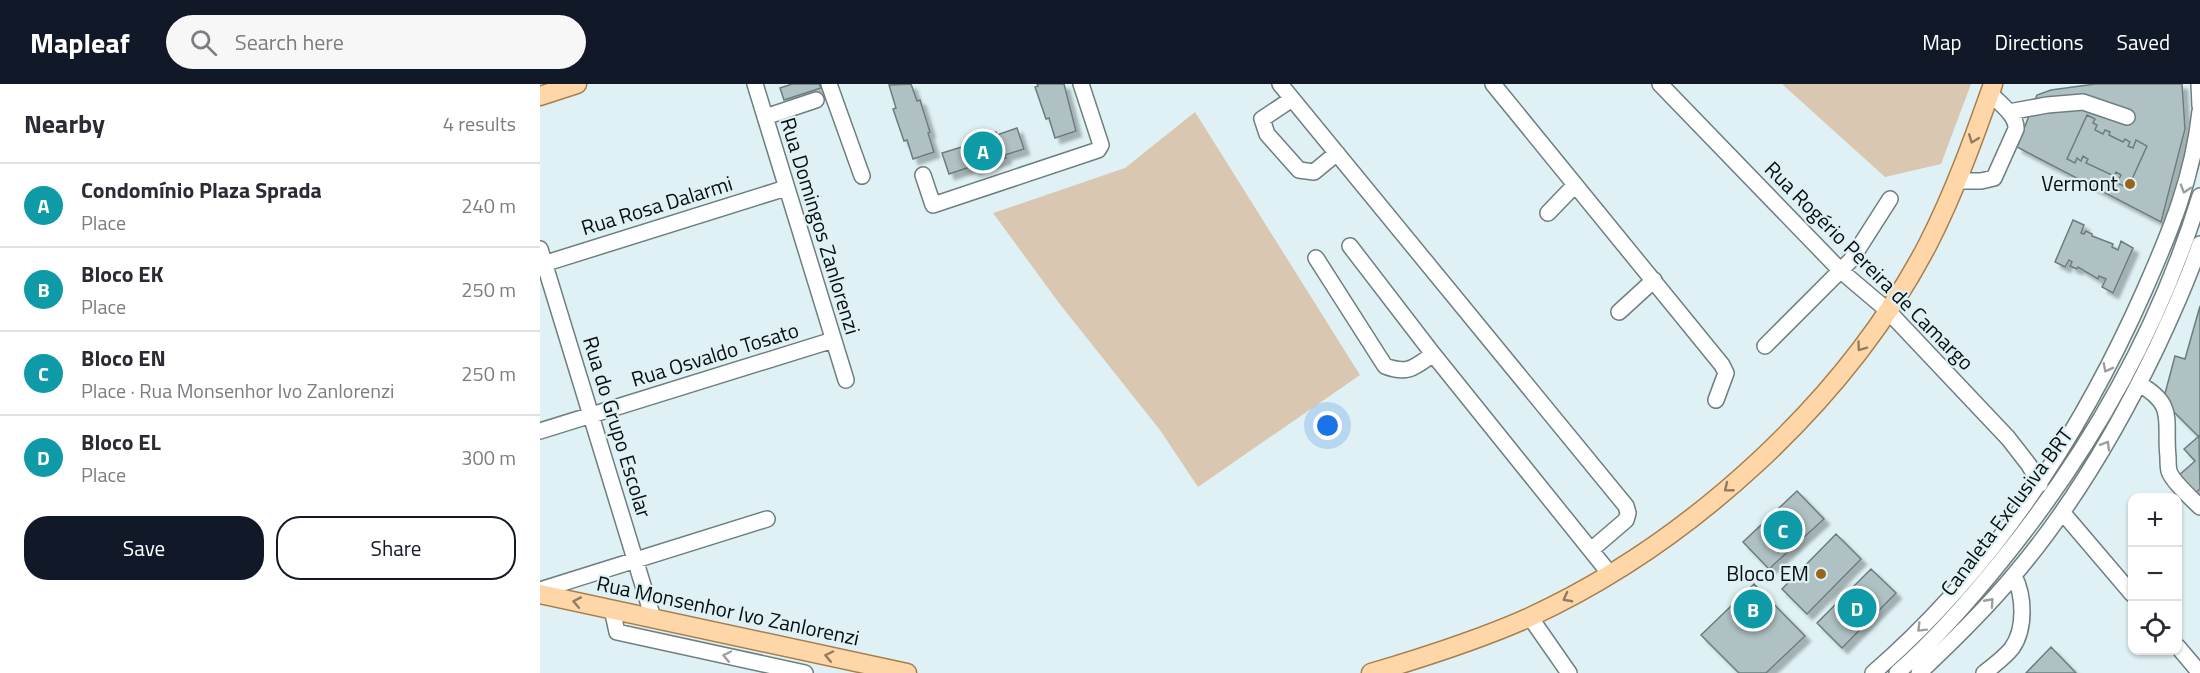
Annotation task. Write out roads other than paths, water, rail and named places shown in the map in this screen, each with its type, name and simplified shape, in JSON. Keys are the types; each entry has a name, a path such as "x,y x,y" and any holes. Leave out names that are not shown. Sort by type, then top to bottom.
{"main road":[{"path":"540,96 577,84"},
{"path":"1371,673 1462,644 1530,617 1610,574 1706,506 1763,457 1821,398 1887,310 1927,245 1956,181 1991,89"},
{"name":"Rua Monsenhor Ivo Zanlorenzi","path":"540,592 907,673"}],"street":[{"name":"Rua Domingos Zanlorenzi","path":"754,84 846,380"},
{"path":"829,84 862,176"},
{"path":"923,175 933,205 1098,150 1101,145 1081,84"},
{"path":"1280,84 1626,506 1628,513 1626,520 1591,550"},
{"path":"1493,84 1722,365 1726,372 1716,400"},
{"name":"Rua Rogério Pereira de Camargo","path":"1660,84 1841,271 1887,310 2008,438 2029,465 2040,484"},
{"path":"2199,84 2200,106"},
{"path":"1956,181 1981,182 1994,178 2016,129 2016,123 1991,89"},
{"path":"1292,99 1262,119 1267,134 1299,170 1314,172 1337,153"},
{"path":"765,117 816,100"},
{"path":"2009,112 2047,105 2083,102 2127,117"},
{"path":"1873,673 1944,605 1978,566 2040,484 2107,367 2135,313 2165,244 2188,178 2196,144 2200,111"},
{"path":"1548,213 1574,186"},
{"name":"Rua Rosa Dalarmi","path":"542,259 786,188"},
{"name":"Canaleta Exclusiva BRT","path":"1897,673 1950,623 2020,537 2051,497 2105,414 2136,359 2162,301 2185,245 2200,196"},
{"path":"1765,346 1851,260 1890,199"},
{"path":"1919,673 2014,576 2063,513 2119,424 2166,328 2200,244"},
{"path":"1350,246 1433,354 1610,574"},
{"path":"1316,258 1385,366 1398,371 1411,370 1433,354"},
{"name":"Rua do Grupo Escolar","path":"542,259 653,618"},
{"path":"1619,312 1654,280"},
{"name":"Rua Osvaldo Tosato","path":"540,431 833,340"},
{"path":"2139,384 2151,391 2166,408 2169,472 2200,507"},
{"path":"2063,513 2128,588"},
{"path":"540,592 767,519"},
{"path":"1984,673 2013,647 2022,621 2019,586 2014,576"},
{"path":"612,609 617,632 805,673"},
{"path":"1530,617 1569,673"},
{"path":"2182,651 2200,673"}],"place":[{"name":"Condomínio Plaza Sprada","path":"983,151"},
{"name":"Vermont","path":"2130,184"},
{"name":"Bloco EN","path":"1783,530"},
{"name":"Bloco EM","path":"1821,574"},
{"name":"Bloco EL","path":"1857,608"},
{"name":"Bloco EK","path":"1753,609"}]}
